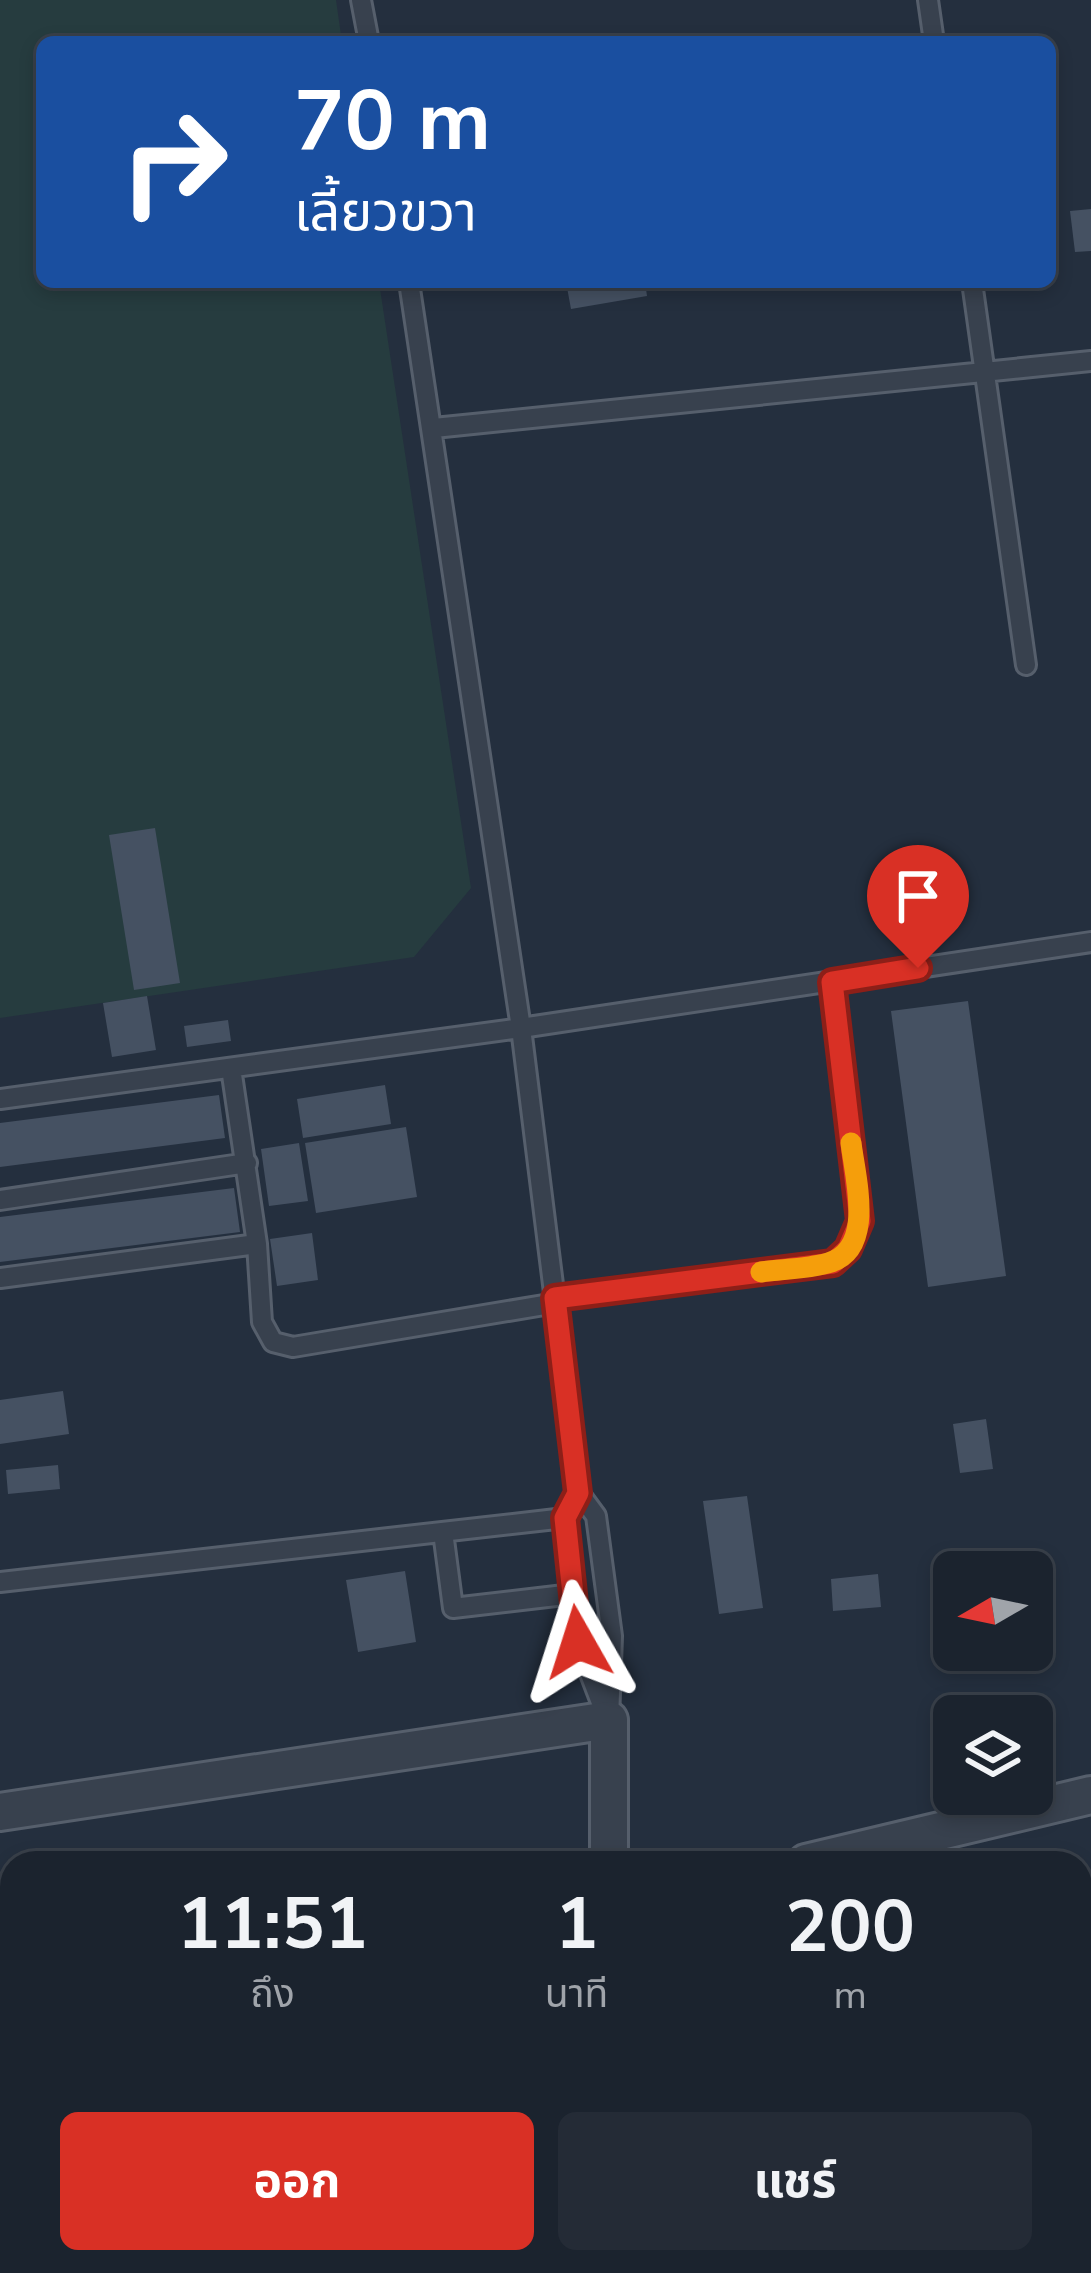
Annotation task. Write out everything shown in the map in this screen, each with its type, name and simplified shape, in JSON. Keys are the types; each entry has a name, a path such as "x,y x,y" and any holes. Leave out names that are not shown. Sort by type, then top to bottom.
{"street":[{"path":"0,1812 609,1720 609,1851"},
{"path":"856,1851 1091,1795"}],"lane":[{"path":"362,0 367,36"},
{"path":"928,0 933,36"},
{"path":"410,288 521,1028 578,1493 596,1516 612,1636 609,1720"},
{"path":"973,288 1026,665"},
{"path":"434,428 1091,362"},
{"path":"0,1099 521,1028 1091,942"},
{"path":"231,1068 257,1244 262,1322 273,1342 293,1348 555,1300 833,1263 848,1249 860,1221 832,982"},
{"path":"0,1200 247,1163"},
{"path":"0,1278 257,1244"},
{"path":"578,1493 565,1518 578,1642 609,1720"},
{"path":"0,1582 565,1518"},
{"path":"443,1532 453,1608 573,1594"}],"green space":[{"path":"0,0 336,0 341,36 36,36 36,288 380,288 471,888 414,957 0,1018"}],"building":[{"path":"1091,209 1091,251 1075,252 1070,211"},
{"path":"567,288 646,288 647,296 571,309"},
{"path":"155,828 180,983 134,990 109,835"},
{"path":"147,996 156,1050 112,1057 103,1003"},
{"path":"968,1001 1006,1276 928,1287 891,1011"},
{"path":"228,1020 231,1041 187,1047 184,1026"},
{"path":"385,1085 391,1124 303,1138 297,1099"},
{"path":"219,1095 225,1138 0,1167 0,1123"},
{"path":"406,1127 417,1197 316,1213 305,1143"},
{"path":"299,1143 308,1201 269,1206 261,1149"},
{"path":"234,1188 240,1232 0,1262 0,1217"},
{"path":"312,1233 318,1280 277,1286 270,1239"},
{"path":"63,1391 69,1434 0,1444 0,1400"},
{"path":"986,1419 993,1469 960,1473 953,1424"},
{"path":"58,1465 60,1489 8,1494 6,1470"},
{"path":"747,1496 763,1608 719,1614 703,1501"},
{"path":"405,1571 416,1642 358,1652 346,1580"},
{"path":"878,1574 881,1607 833,1611 831,1579"}],"slow traffic":[{"path":"761,1272 833,1263 848,1249 860,1221 851,1143"}],"route":[{"path":"578,1642 565,1518 578,1493 555,1298 833,1263 848,1249 860,1221 832,982 918,968"}]}
